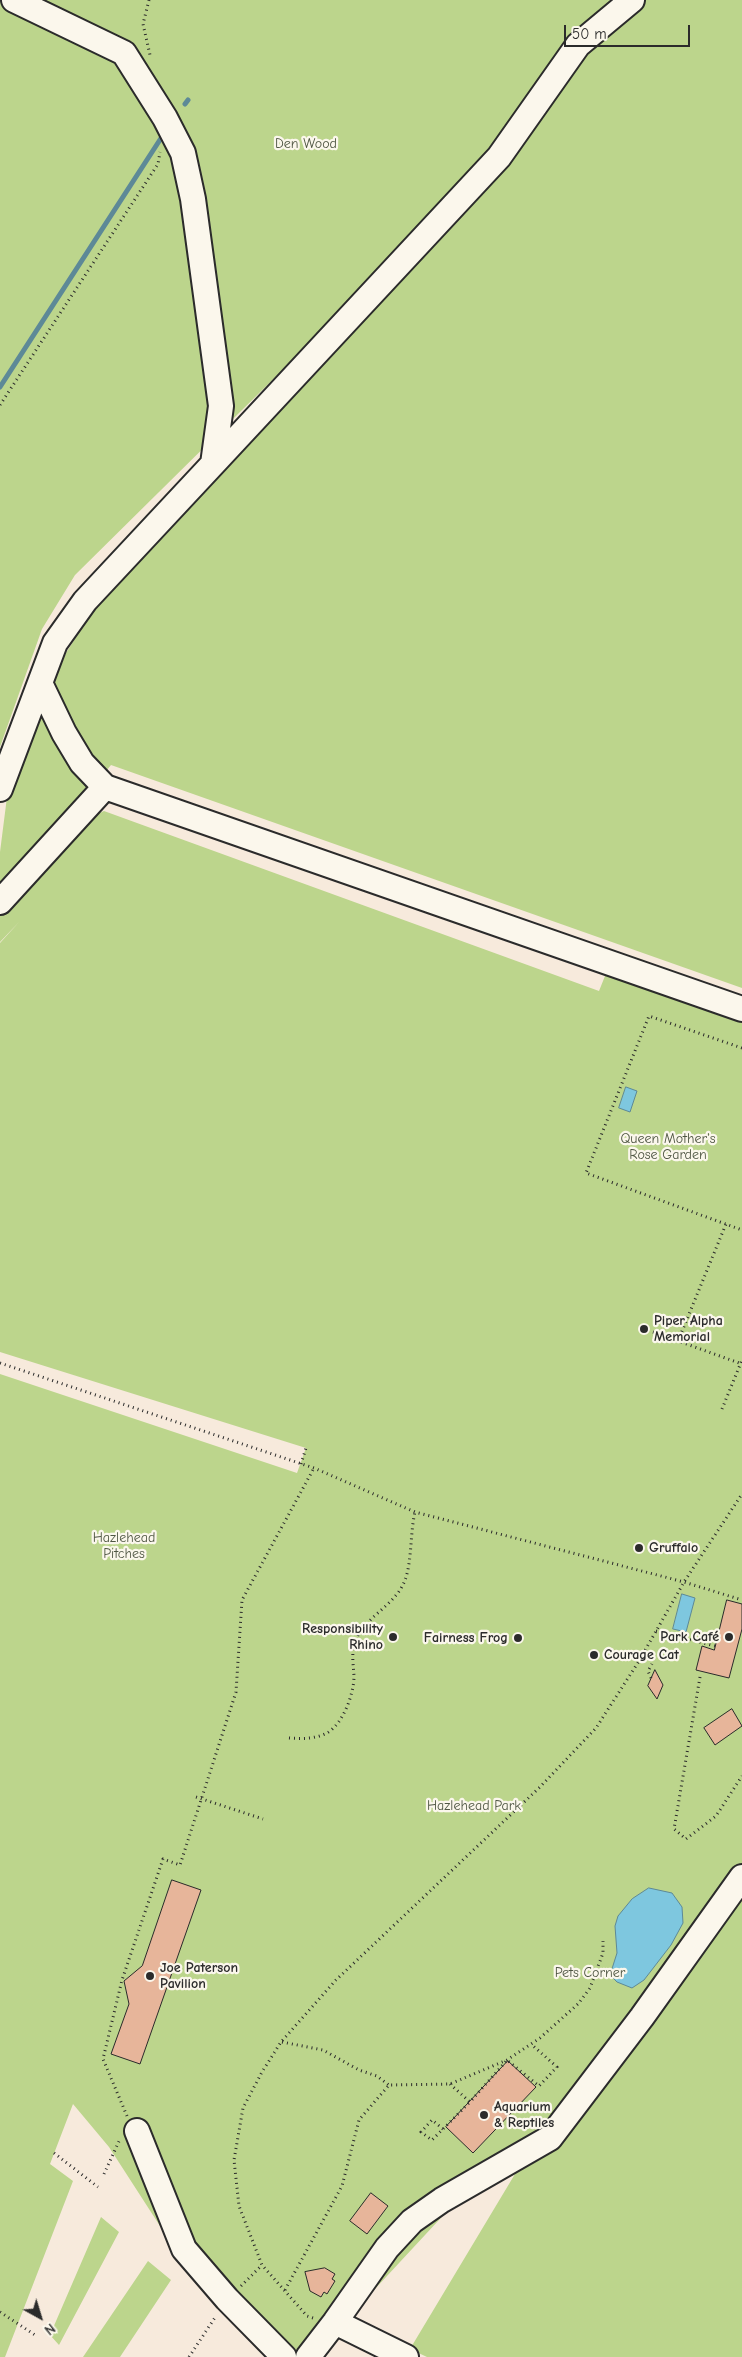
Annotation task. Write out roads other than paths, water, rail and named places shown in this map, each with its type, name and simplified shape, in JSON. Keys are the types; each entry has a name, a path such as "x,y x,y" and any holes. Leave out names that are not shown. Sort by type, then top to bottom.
{"street":[{"path":"14,0 124,54 165,118 183,153 196,219 221,406 213,464"},
{"path":"0,789 55,643 85,601 499,157 578,45 632,0"},
{"path":"40,683 64,733 82,763 106,787 742,1009"},
{"path":"0,902 106,787"},
{"path":"308,2357 335,2322 386,2248 412,2221 442,2200 550,2138 642,2016 742,1877"},
{"path":"129,2134 184,2250 227,2299 284,2357"},
{"path":"335,2322 406,2357"}],"water":[{"path":"626,1087 637,1091 630,1112 619,1108"},
{"path":"682,1594 695,1598 686,1632 673,1629"},
{"path":"649,1888 672,1893 682,1907 683,1923 671,1945 644,1980 632,1988 617,1982 610,1975 617,1953 615,1926 618,1916 632,1899"}],"waterway":[{"path":"185,104 188,100"},
{"path":"0,387 165,132"}],"place":[{"name":"Piper Alpha Memorial","path":"644,1329"},
{"name":"Gruffalo","path":"639,1548"},
{"name":"Responsibility Rhino","path":"393,1637"},
{"name":"Park Café","path":"729,1637"},
{"name":"Fairness Frog","path":"518,1638"},
{"name":"Courage Cat","path":"594,1655"},
{"name":"Joe Paterson Pavilion","path":"150,1976"},
{"name":"Aquarium & Reptiles","path":"484,2115"}],"park label":[{"name":"Den Wood","path":"306,144"},
{"name":"Queen Mother's Rose Garden","path":"668,1148"},
{"name":"Hazlehead Pitches","path":"124,1546"},
{"name":"Hazlehead Park","path":"474,1806"},
{"name":"Pets Corner","path":"590,1973"}]}
